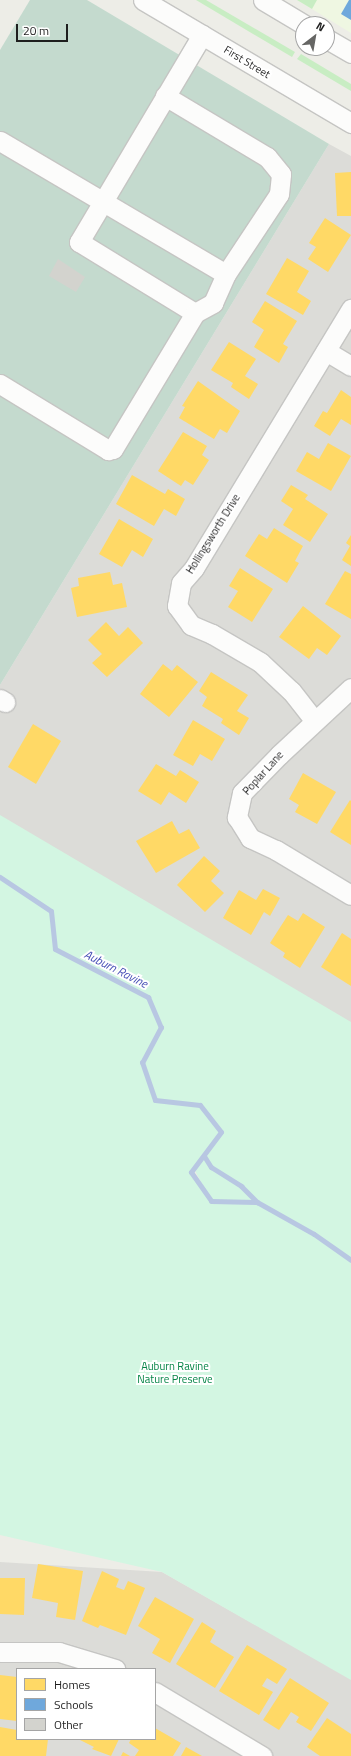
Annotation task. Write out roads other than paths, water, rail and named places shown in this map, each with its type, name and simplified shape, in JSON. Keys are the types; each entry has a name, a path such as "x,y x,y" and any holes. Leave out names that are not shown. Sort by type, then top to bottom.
{"street":[{"path":"262,0 295,19"},
{"name":"First Street","path":"147,1 351,124"},
{"path":"195,313 81,244 79,239 202,35"},
{"path":"335,44 351,53"},
{"path":"0,384 108,450 113,449 195,313 212,303 226,274 279,194 280,174 267,157 165,96"},
{"path":"0,141 103,200 226,274"},
{"name":"Hollingsworth Drive","path":"314,720 291,691 260,662 212,634 191,625 177,606 181,583 194,568 351,309"},
{"path":"326,351 351,366"},
{"name":"Poplar Lane","path":"351,688 314,720 242,793 237,817 250,838 276,850 351,895"},
{"path":"0,1652 59,1652 112,1668"},
{"path":"156,1693 262,1756"}],"waterway":[{"name":"Auburn Ravine","path":"0,877 51,911 55,949 148,997 161,1027 142,1062 155,1100 200,1105 221,1132 191,1172 211,1201 257,1202 314,1234 351,1260"},
{"path":"204,1156 211,1167 241,1186 257,1202"}],"park label":[{"name":"Auburn Ravine Nature Preserve","path":"175,1373"}]}
